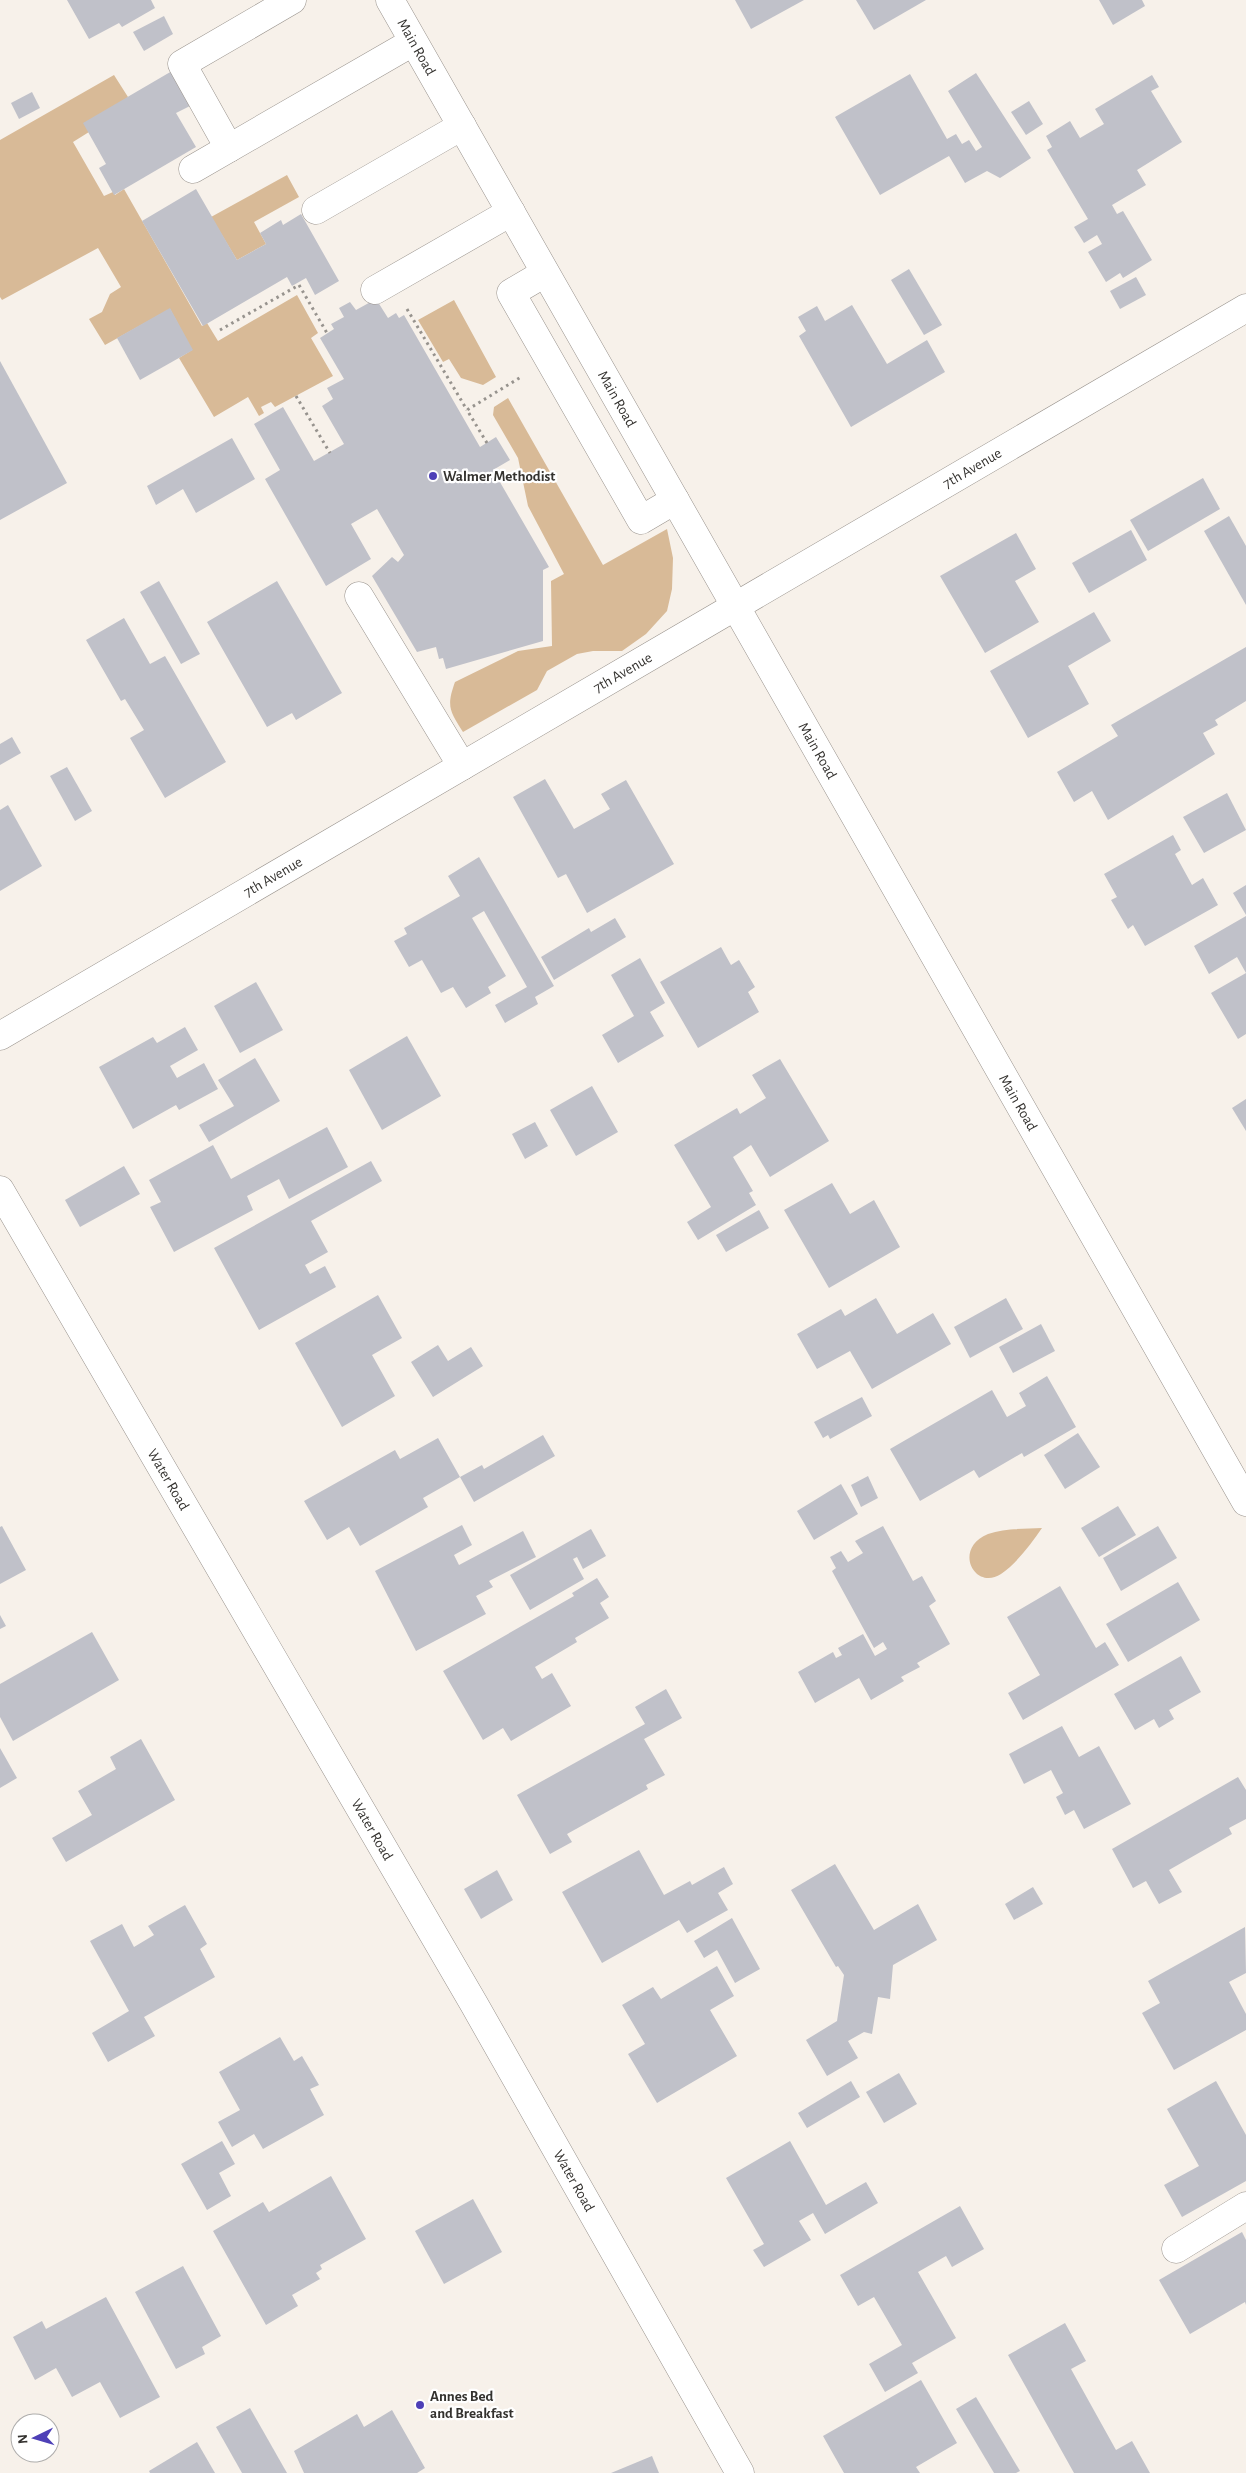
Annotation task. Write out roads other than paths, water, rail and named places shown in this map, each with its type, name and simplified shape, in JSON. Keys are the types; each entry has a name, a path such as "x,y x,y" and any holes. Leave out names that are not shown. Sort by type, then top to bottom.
{"street":[{"path":"229,148 182,64 292,0"},
{"name":"Main Road","path":"390,0 1246,1502"},
{"path":"193,169 413,42"},
{"path":"316,210 462,126"},
{"path":"383,286 511,212"},
{"path":"545,273 511,293 640,520 675,500"},
{"name":"7th Avenue","path":"0,1036 1246,308"},
{"path":"360,596 462,766"},
{"name":"Water Road","path":"0,1190 454,1970 740,2473"},
{"path":"1176,2249 1246,2206"}],"place":[{"name":"Walmer Methodist","path":"433,476"},
{"name":"Annes Bed and Breakfast","path":"420,2405"}]}
